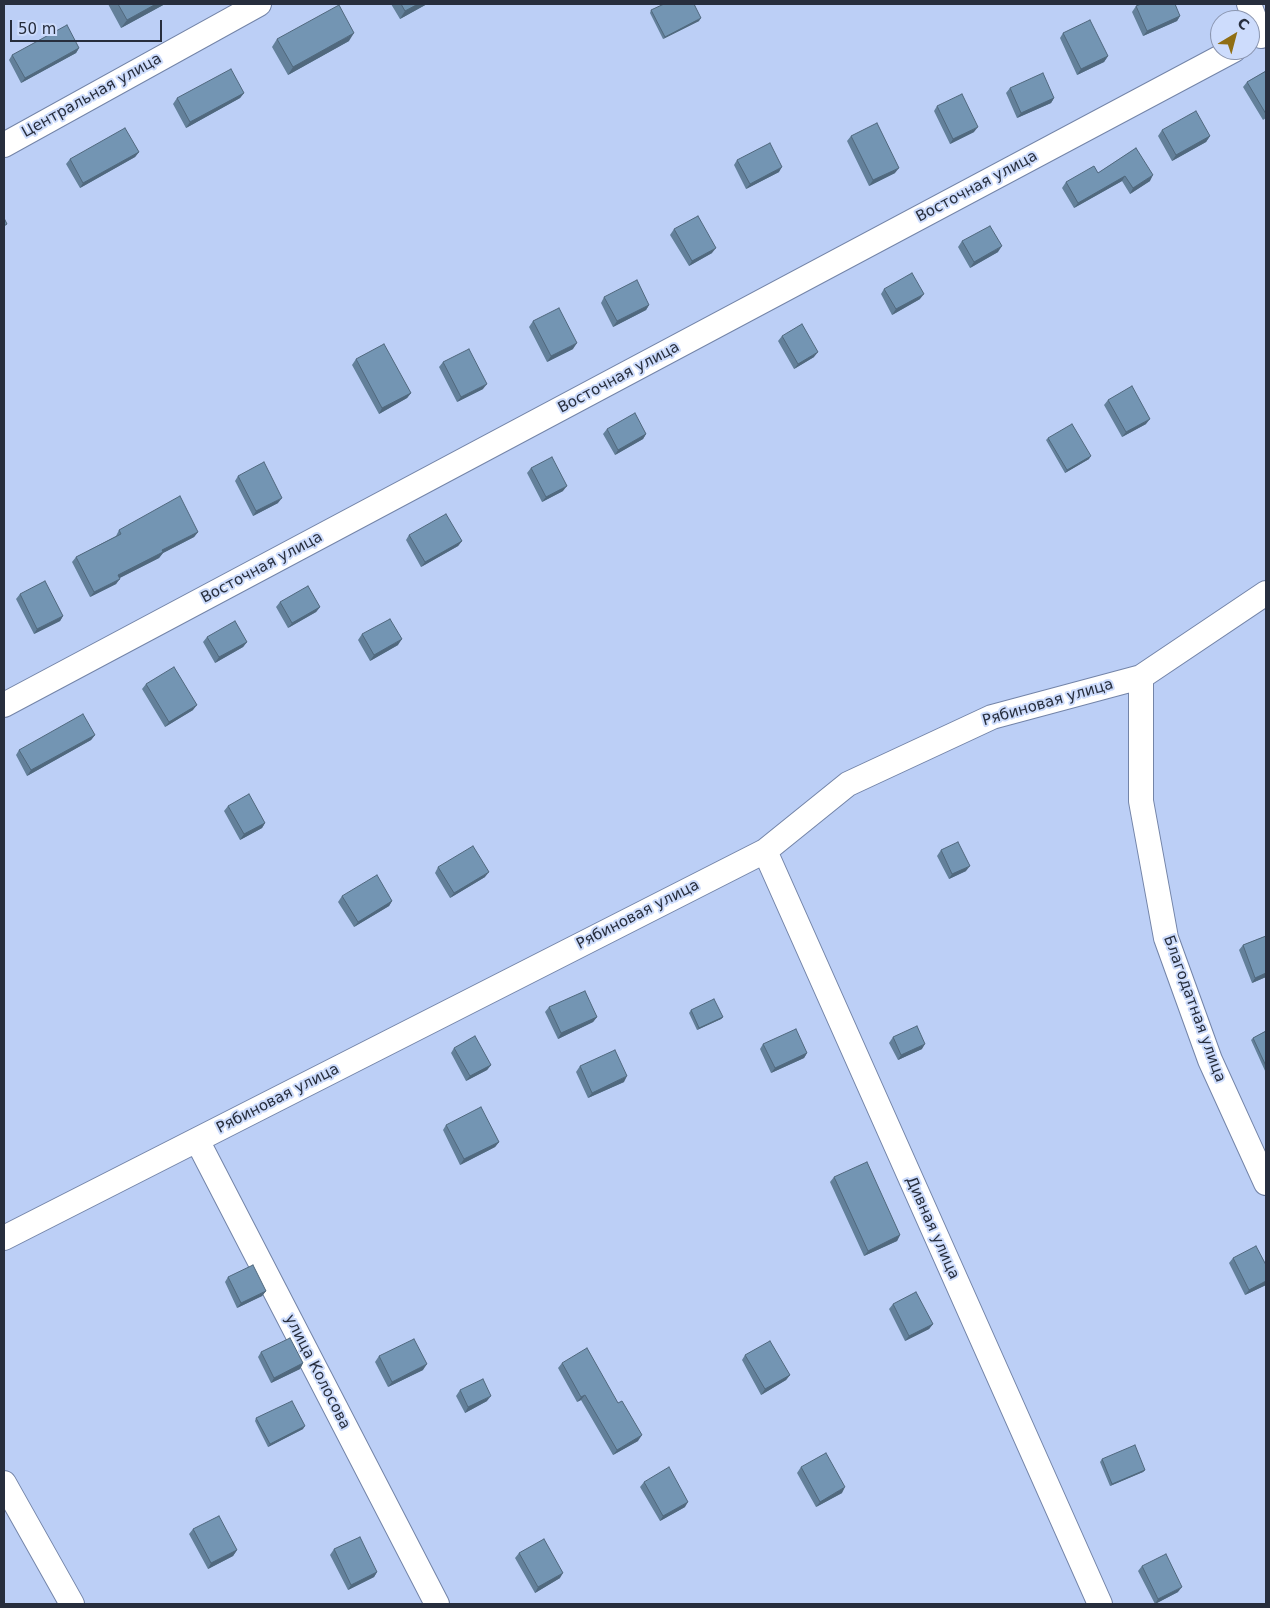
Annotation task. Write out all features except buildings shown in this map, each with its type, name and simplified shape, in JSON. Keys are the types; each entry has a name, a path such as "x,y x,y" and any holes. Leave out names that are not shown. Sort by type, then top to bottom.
{"street":[{"name":"Центральная улица","path":"4,145 259,4"},
{"name":"Восточная улица","path":"4,705 1215,60"},
{"name":"Рябиновая улица","path":"4,1238 764,852 848,784 983,721 1141,677 1266,593"},
{"name":"Благодатная улица","path":"1141,677 1141,801 1166,938 1210,1060 1266,1183"},
{"name":"Дивная улица","path":"764,852 1100,1604"},
{"name":"улица Колосова","path":"197,1140 437,1604"},
{"path":"4,1483 72,1604"}]}
